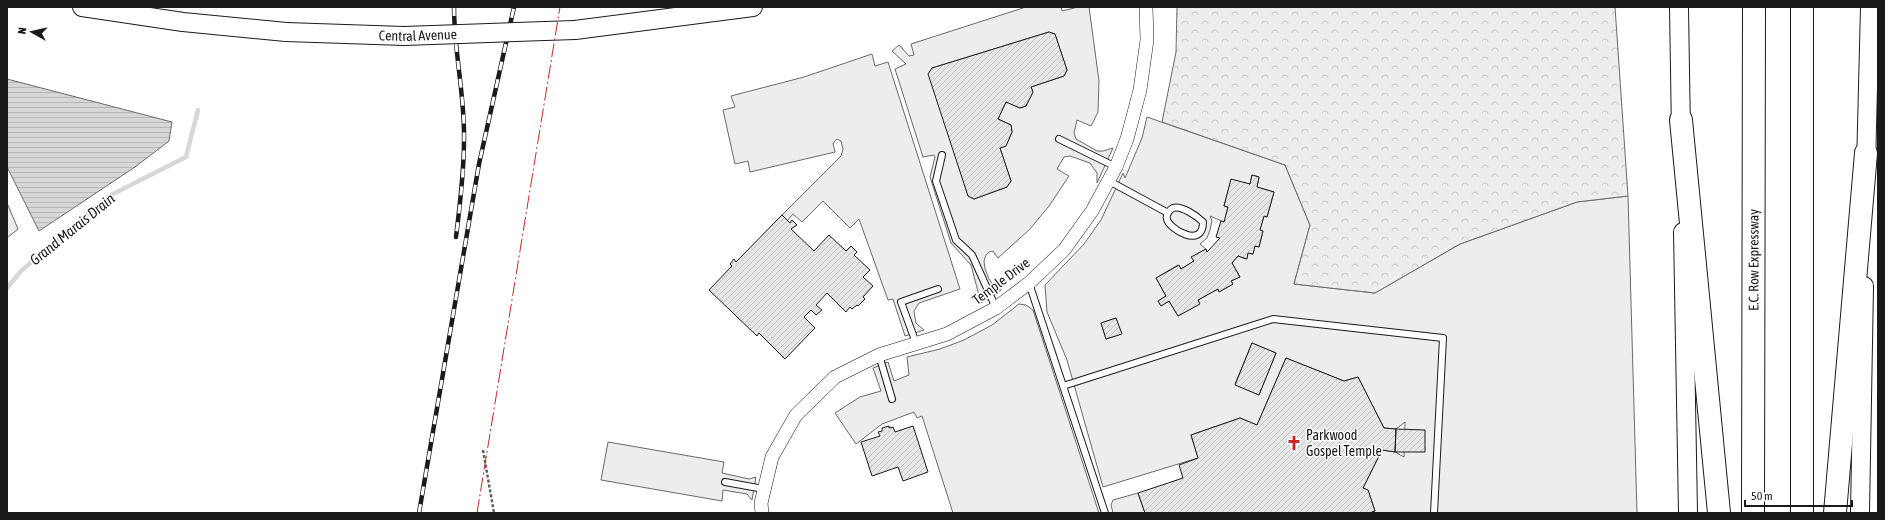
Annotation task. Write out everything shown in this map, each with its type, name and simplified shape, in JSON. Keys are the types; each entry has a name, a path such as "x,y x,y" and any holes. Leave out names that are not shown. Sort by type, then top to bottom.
{"highway":[{"name":"E.C. Row Expressway","path":"1753,513 1754,7"},
{"path":"1802,7 1802,513"},
{"path":"1681,120 1719,513"},
{"path":"1835,513 1866,153"}],"main road":[{"name":"Central Avenue","path":"82,7 183,22 286,32 404,36 575,30 753,7"},
{"path":"1679,7 1688,513"},
{"path":"1860,513 1870,7"}],"street":[{"name":"Temple Drive","path":"762,513 761,503 772,457 796,414 835,376 879,355 947,334 996,308 1029,283 1064,250 1092,211 1116,167 1127,139 1140,90 1147,40 1146,7"}],"lane":[{"path":"1059,139 1116,167"},
{"path":"942,155 936,181 956,240 972,255 996,308"},
{"path":"1108,181 1168,212"},
{"path":"1173,208 1179,208 1198,217 1203,222 1203,229 1199,234 1192,236 1186,234 1170,225 1166,219 1168,212 1173,208"},
{"path":"1029,283 1105,513"},
{"path":"916,343 902,302 938,289"},
{"path":"1063,386 1273,319 1443,338 1434,513"},
{"path":"879,355 892,399"},
{"path":"725,482 764,489"}],"path":[{"path":"482,450 494,513"}],"shaded area":[{"path":"1026,7 1061,7 1062,11 1078,7 1089,7 1099,81 1098,112 1091,126 1077,120 1074,133 1076,139 1097,151 1113,148 1097,183 1097,173 1090,163 1070,156 1064,157 1057,169 1069,176 1049,206 1030,229 998,258 993,251 986,255 984,261 985,269 989,279 996,289 1001,290 981,303 971,265 951,243 930,177 935,157 934,155 923,157 895,69 906,64 892,51 899,45 909,56 914,55 911,44","holes":["1049,32 1055,34 1067,70 1064,76 1031,87 1033,92 1026,106 1020,108 1006,102 998,119 1011,125 1012,132 1006,146 1000,148 1011,181 1007,187 974,199 968,196 932,68"]},
{"path":"872,54 875,66 888,62 960,289 919,303 914,311 916,323 924,330 905,336 893,299 888,300 859,219 850,228 823,201 802,222 793,214 787,221 782,215 841,156 843,149 841,141 837,139 833,143 835,152 750,172 748,161 735,164 723,110 735,107 731,96 804,77"},
{"path":"7,79 172,122 169,141 135,167 39,231 7,167"},
{"path":"1147,117 1285,165 1310,225 1294,284 1375,293 1460,244 1577,202 1628,196 1637,513 1369,513 1375,511 1368,490 1363,488 1382,450 1395,452 1404,457 1405,422 1396,429 1384,428 1358,377 1344,381 1286,358 1257,425 1240,418 1191,435 1198,458 1103,487 1067,360 1047,312 1045,285 1084,244 1101,220 1123,173 1125,178 1142,138","holes":["1252,175 1259,177 1257,187 1274,192 1267,217 1264,216 1260,230 1263,231 1259,247 1255,246 1253,254 1248,253 1246,259 1238,256 1232,263 1240,277 1231,281 1233,284 1219,292 1218,289 1198,300 1199,304 1178,316 1169,301 1161,306 1158,301 1166,296 1156,278 1178,265 1181,269 1194,261 1192,257 1206,249 1200,244 1207,238 1210,230 1212,221 1210,216 1224,222 1228,207 1224,206 1231,180 1250,184","1116,318 1121,334 1106,339 1101,323","1252,343 1276,353 1259,395 1235,384"]},
{"path":"7,203 18,229 7,238"},
{"path":"1019,304 1026,305 1033,310 1099,513 953,513 922,416 917,418 914,412 882,424 856,444 835,413 860,397 881,391 873,368 888,362 894,381 909,375 907,357 940,349 964,340 992,325"},
{"path":"608,442 724,462 722,473 749,479 756,477 752,500 747,494 723,490 722,501 601,480"},
{"path":"1138,493 1145,513 1113,513 1111,505 1113,500"}],"green space":[{"path":"1177,7 1615,7 1628,196 1577,202 1460,244 1375,293 1294,284 1310,225 1285,165 1162,122 1176,52"}],"building":[{"path":"1049,32 1055,34 1067,70 1064,76 1031,87 1033,92 1026,106 1020,108 1006,102 998,119 1011,125 1012,132 1006,146 1000,148 1011,181 1007,187 974,199 968,196 928,74 932,68"},
{"path":"1252,175 1259,177 1257,187 1274,192 1267,217 1264,216 1260,230 1263,231 1259,247 1255,246 1253,254 1248,253 1247,259 1238,256 1232,263 1240,277 1231,281 1233,284 1219,292 1218,289 1198,300 1200,304 1178,316 1169,301 1161,306 1158,301 1166,296 1156,278 1179,265 1181,269 1194,261 1191,257 1206,249 1207,252 1220,238 1216,237 1221,221 1224,222 1228,207 1224,206 1231,179 1250,184"},
{"path":"782,215 790,223 792,220 797,225 791,229 814,251 829,235 846,251 851,246 857,252 854,255 870,270 863,277 873,286 863,297 865,299 858,306 857,305 852,309 850,307 846,312 827,293 816,305 822,310 816,315 811,310 804,317 815,328 785,359 759,333 757,336 709,290 732,266 730,264 734,259 736,262"},
{"path":"1116,318 1122,334 1106,339 1101,323"},
{"path":"1252,343 1276,353 1259,395 1235,385"},
{"name":"Parkwood Gospel Temple","path":"1286,358 1344,381 1358,377 1384,428 1396,429 1395,452 1382,450 1363,488 1368,490 1375,511 1369,513 1145,513 1138,493 1183,478 1179,465 1198,458 1191,435 1240,418 1257,425"},
{"path":"889,426 889,428 893,427 895,432 913,426 928,472 903,481 898,467 872,476 861,442 880,436 878,432 882,431 882,428"},
{"path":"1396,429 1425,430 1425,452 1395,452"}],"waterway":[{"name":"Grand Marais Drain","path":"7,288 21,271 109,196 186,157 198,110"}],"railway":[{"path":"454,7 454,24 464,123 463,177 456,237"},
{"path":"419,513 479,164 514,7"}],"power":[{"path":"477,513 560,7"}],"place":[{"name":"Parkwood Gospel Temple","path":"1294,443"}]}
